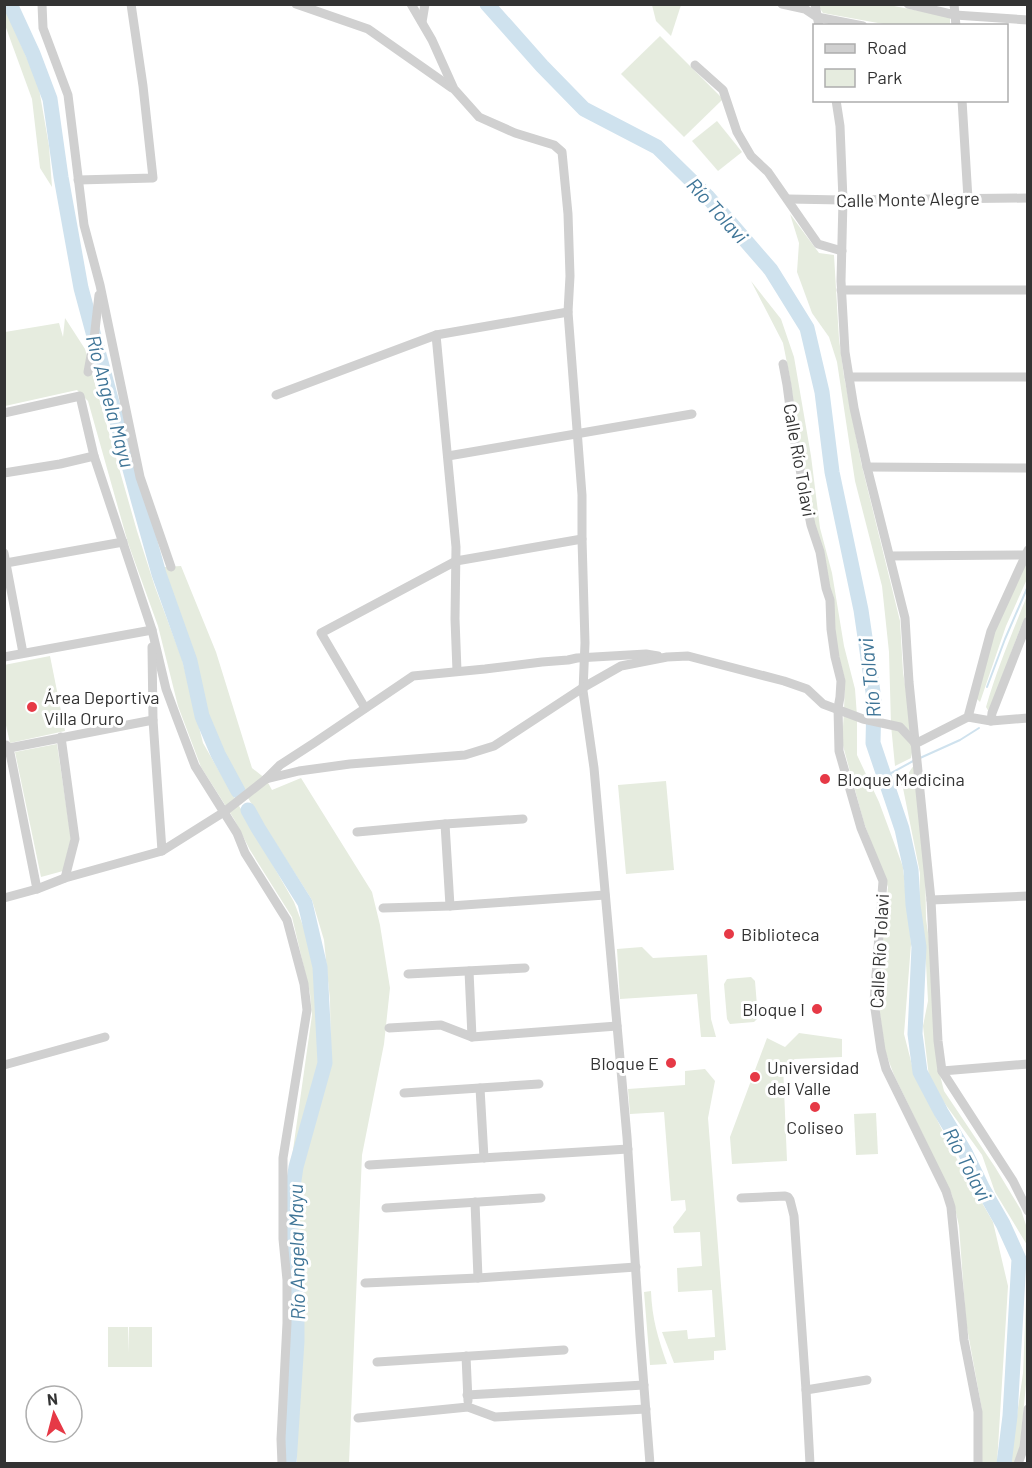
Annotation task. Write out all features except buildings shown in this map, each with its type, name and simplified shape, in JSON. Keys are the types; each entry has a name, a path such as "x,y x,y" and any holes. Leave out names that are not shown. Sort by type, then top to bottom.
{"street":[{"path":"42,4 43,28 68,95 84,225 100,285 140,477 171,567"},
{"path":"78,180 153,178 131,4"},
{"path":"296,4 368,29 454,89 479,117 515,133 554,145 562,152 568,214 570,276 568,312 582,495 585,657 583,691 594,768 628,1149 650,1464"},
{"path":"411,4 432,40 454,89"},
{"path":"422,22 425,4"},
{"path":"782,4 805,9 818,21 845,24"},
{"path":"815,4 818,21"},
{"path":"908,4 1028,20"},
{"path":"695,64 723,90 737,132 751,156 768,172 818,244 842,251"},
{"path":"836,102 840,126 843,200 841,290 845,351 867,468 905,618 909,682 931,900 938,1041 942,1071 1013,1180 1028,1210"},
{"path":"962,102 968,199"},
{"name":"Calle Monte Alegre","path":"788,199 1028,198"},
{"path":"87,372 94,339 100,285"},
{"path":"841,290 1028,290"},
{"path":"276,395 436,336 568,312"},
{"path":"436,336 456,547 457,671"},
{"name":"Calle Río Tolavi","path":"783,364 804,490 830,600 833,648 841,681 838,708 839,751 861,828 883,881 874,1002 881,1050 886,1069 946,1191 951,1207 964,1340 978,1412 978,1464"},
{"path":"849,377 1028,377"},
{"path":"4,413 80,396 94,456 152,630 166,689 187,746 195,766 287,920 304,984 307,1010 284,1158 283,1239 287,1280 287,1323 281,1439 282,1464"},
{"path":"448,456 692,414"},
{"path":"4,473 94,456"},
{"path":"867,468 1028,468"},
{"path":"365,708 321,633 456,561 582,539"},
{"path":"6,563 123,542"},
{"path":"890,556 1026,552 991,631 968,717"},
{"path":"4,553 23,653"},
{"path":"991,721 992,712 1026,627"},
{"path":"4,657 152,630"},
{"path":"152,630 153,720 162,851"},
{"path":"4,898 162,851 224,812 267,779 279,765 413,676 585,657 645,654 667,657"},
{"path":"267,779 299,771 350,764 465,755 494,746 584,687 621,666 667,657 688,656 807,689 824,704 863,719 900,727 915,744"},
{"path":"915,744 968,717 991,721 1028,718"},
{"path":"37,889 6,747 153,720"},
{"path":"61,737 75,839 65,878"},
{"path":"357,832 523,819"},
{"path":"445,824 450,906"},
{"path":"383,908 450,906 605,895"},
{"path":"931,900 1028,896"},
{"path":"408,974 525,968"},
{"path":"469,971 472,1037"},
{"path":"389,1028 441,1025 472,1037 617,1026"},
{"path":"4,1065 105,1037"},
{"path":"942,1071 1028,1064"},
{"path":"404,1093 539,1084"},
{"path":"480,1088 484,1158"},
{"path":"369,1165 628,1149"},
{"path":"741,1198 785,1196 790,1200 794,1216 810,1464"},
{"path":"386,1208 541,1198"},
{"path":"475,1203 478,1278"},
{"path":"365,1283 636,1267"},
{"path":"377,1362 564,1350"},
{"path":"466,1356 468,1407"},
{"path":"806,1390 867,1380"},
{"path":"467,1395 644,1385"},
{"path":"358,1418 468,1407 495,1417 646,1409"},
{"path":"1018,1464 1023,1447 1028,1409"}],"green space":[{"path":"819,4 889,5 950,17 950,24 884,24 823,13"},
{"path":"652,5 681,5 671,36 656,21"},
{"path":"5,9 38,83 49,146 52,187 40,168 32,99 5,25"},
{"path":"660,36 723,99 684,137 621,74"},
{"path":"717,121 742,152 718,171 692,141"},
{"path":"790,214 819,253 834,255 839,339 844,376 861,462 900,621 903,672 914,742 911,758 895,766 891,725 889,652 882,586 855,481 837,362 829,337 812,313 797,272 799,243"},
{"path":"751,281 781,319 794,357 811,456 820,528 832,573 844,646 855,689 857,755 879,802 903,867 911,944 904,1034 914,1073 953,1152 993,1222 1008,1286 997,1463 982,1463 982,1410 966,1322 959,1226 952,1195 894,1075 885,1051 878,978 888,887 864,823 842,742 845,680 798,442 791,383 783,343"},
{"path":"65,318 85,349 137,531 182,659 203,743 294,902 305,931 314,968 320,1061 291,1164 312,1015 310,993 292,917 201,767 178,706 158,626 128,543 88,401 77,390 5,406 5,332 59,323 63,337"},
{"path":"1027,561 1027,579 1006,626 980,702 976,698 994,632"},
{"path":"181,566 216,652 252,768 266,779 272,790 301,778 372,892 380,925 390,988 384,1044 362,1155 349,1463 297,1463 296,1443 302,1336 302,1278 297,1241 298,1211 302,1168 331,1063 330,1000 324,940 312,900 259,817 223,754 209,719 194,654 167,594 164,567"},
{"path":"1027,596 1027,614 989,712 986,707 990,693"},
{"name":"Área Deportiva Villa Oruro","path":"50,656 65,731 10,743 5,721 4,665"},
{"path":"57,744 71,838 63,871 41,877 15,752"},
{"path":"914,765 925,860 926,919 939,1071 944,1091 1021,1210 1027,1228 1027,1245 995,1192 982,1155 943,1101 929,1077 923,1026 928,1001 925,945 919,913 920,873 901,784"},
{"path":"666,781 674,870 626,874 618,785"},
{"path":"642,947 653,958 707,955 711,1019 716,1037 701,1037 697,994 620,999 617,949"},
{"path":"751,977 755,981 758,1018 754,1022 730,1024 727,1019 724,984 727,979"},
{"path":"799,1033 842,1039 842,1057 795,1059 783,1065 787,1161 732,1164 730,1137 767,1038 785,1047"},
{"path":"705,1069 715,1081 708,1118 726,1350 714,1351 714,1360 674,1363 662,1332 687,1330 688,1339 715,1337 712,1290 678,1292 677,1268 702,1266 700,1232 674,1233 673,1227 686,1210 685,1200 671,1201 664,1112 630,1114 628,1089 685,1085 685,1071"},
{"path":"876,1113 878,1154 856,1155 854,1114"},
{"path":"1027,1275 1027,1374 1020,1447 1014,1463 1010,1464 1023,1373"},
{"path":"651,1291 656,1328 667,1364 650,1365 644,1292"},
{"path":"108,1327 128,1327 129,1353 129,1327 152,1327 152,1367 108,1367"}],"waterway":[{"name":"Río Angela Mayu","path":"10,4 50,99 81,288 159,574 190,661 202,716 218,754 238,791"},
{"name":"Río Tolavi","path":"487,4 584,109 657,147 707,196 771,270 807,328 822,392 832,472 861,610 874,699 873,743 902,829 911,870 919,947 915,1034 920,1072 965,1152 1019,1259 1010,1416 1004,1464"},
{"path":"987,687 1028,586"},
{"path":"920,758 960,740 979,728"},
{"path":"884,777 915,760"},
{"name":"Río Angela Mayu","path":"248,810 305,903 320,967 325,1063 296,1167 292,1193 291,1230 297,1290 297,1341 289,1464"}],"place":[{"name":"Área Deportiva Villa Oruro","path":"32,707"},
{"name":"Bloque Medicina","path":"825,779"},
{"name":"Biblioteca","path":"729,934"},
{"name":"Bloque I","path":"817,1009"},
{"name":"Bloque E","path":"671,1063"},
{"name":"Universidad del Valle","path":"755,1077"},
{"name":"Coliseo","path":"815,1107"}]}
